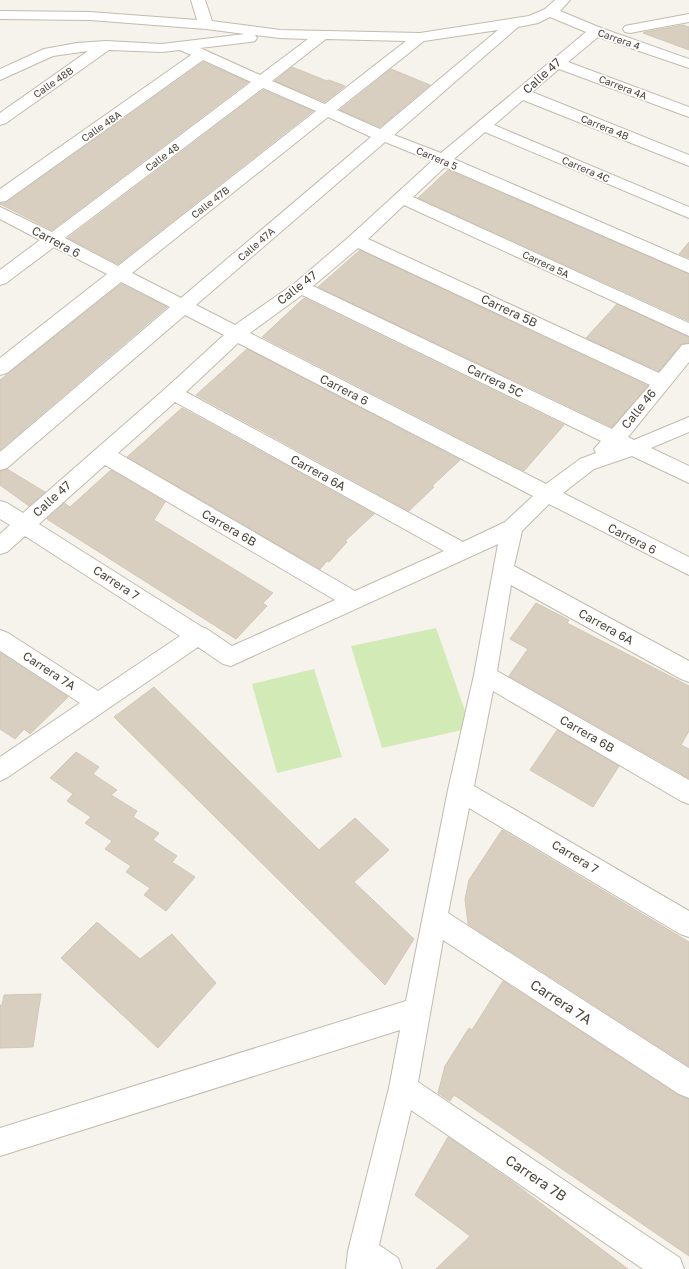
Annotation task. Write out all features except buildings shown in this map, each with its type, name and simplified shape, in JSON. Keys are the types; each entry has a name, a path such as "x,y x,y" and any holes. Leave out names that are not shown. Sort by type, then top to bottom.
{"street":[{"path":"198,0 206,25"},
{"path":"0,15 90,16 206,25 280,34 420,37 533,20 557,5"},
{"name":"Carrera 4","path":"557,5 630,29 689,51"},
{"name":"Carrera 4","path":"557,5 596,31 689,64"},
{"path":"630,29 689,18"},
{"name":"Calle 47A","path":"0,463 513,24"},
{"name":"Calle 47","path":"0,546 173,393 236,334 301,287 356,240 443,160 596,31"},
{"path":"0,75 49,52 77,47 106,45 162,48 185,47 280,34"},
{"name":"Calle 48","path":"0,279 323,35"},
{"name":"Calle 47B","path":"0,368 420,37"},
{"name":"Calle 48B","path":"0,120 106,45"},
{"name":"Carrera 5","path":"185,47 383,136 443,160 689,267"},
{"name":"Calle 48A","path":"0,197 202,54"},
{"name":"Carrera 4A","path":"557,63 689,112"},
{"name":"Carrera 4B","path":"522,94 689,161"},
{"name":"Carrera 4C","path":"483,126 689,212"},
{"name":"Carrera 5A","path":"402,198 689,330"},
{"name":"Carrera 6","path":"0,212 546,495 689,567"},
{"name":"Carrera 5B","path":"356,240 661,382"},
{"name":"Carrera 5C","path":"301,287 689,475"},
{"name":"Calle 46","path":"587,464 615,439 689,350"},
{"name":"Carrera 6A","path":"173,393 464,552"},
{"path":"354,601 464,552 512,528 546,495 587,464 633,448 689,424"},
{"name":"Carrera 6B","path":"103,454 354,601"},
{"name":"Carrera 7","path":"0,509 199,635 231,657 354,601"},
{"path":"387,1269 362,1260 403,1088 434,919 485,675 502,570 512,528"},
{"name":"Carrera 6A","path":"502,570 689,672"},
{"path":"0,770 199,635"},
{"name":"Carrera 7A","path":"0,639 98,703"},
{"name":"Carrera 6B","path":"485,675 689,793"},
{"name":"Carrera 7","path":"460,790 689,925"},
{"name":"Carrera 7A","path":"434,919 689,1084"},
{"path":"0,1142 417,1011"},
{"name":"Carrera 7B","path":"403,1088 669,1269"}],"green space":[{"path":"436,628 471,728 382,748 351,646"},
{"path":"314,669 342,757 277,773 252,684"}]}
